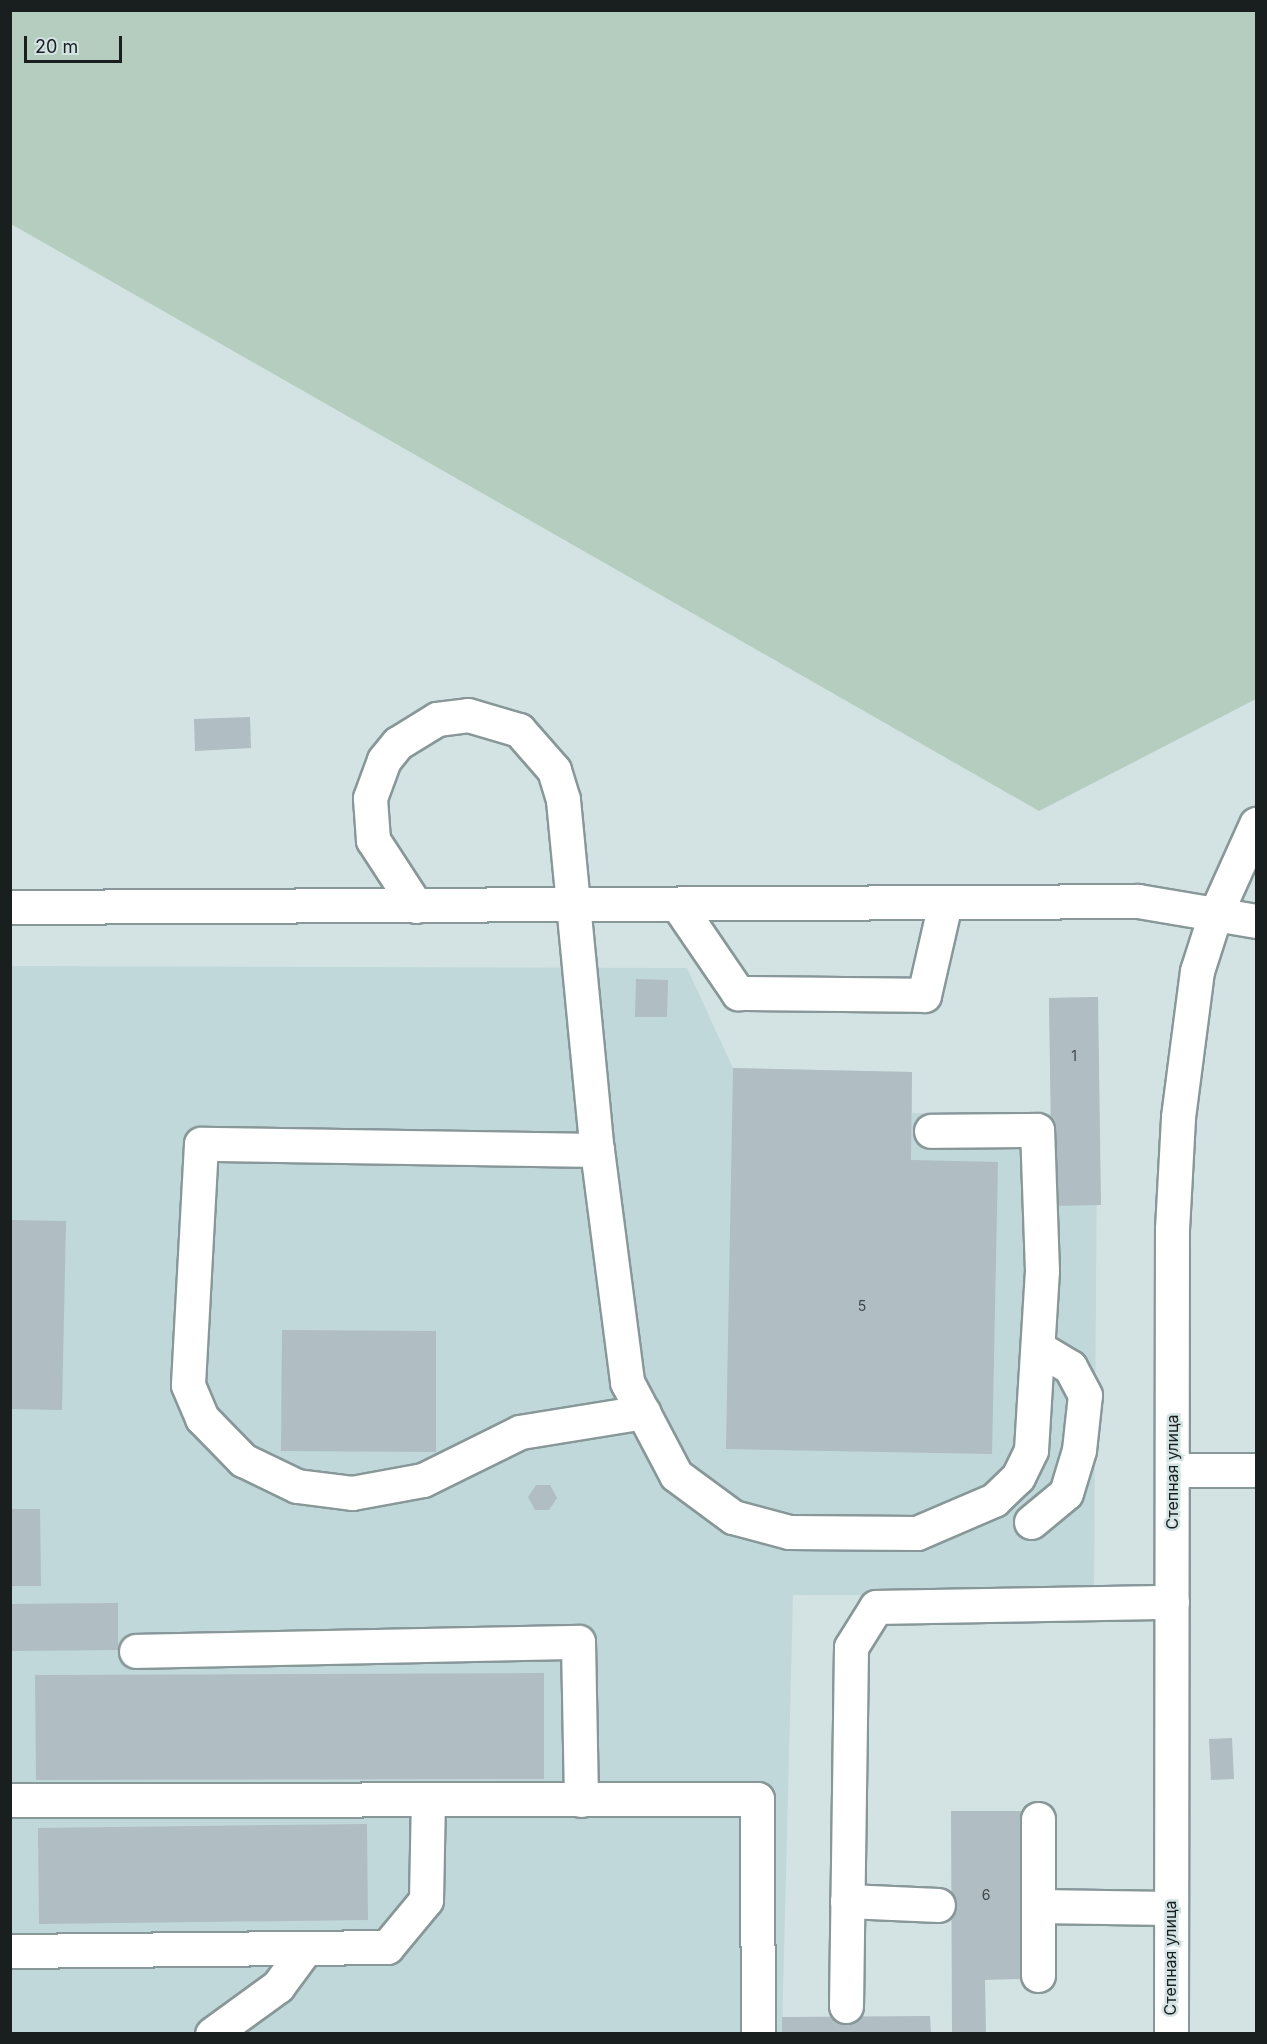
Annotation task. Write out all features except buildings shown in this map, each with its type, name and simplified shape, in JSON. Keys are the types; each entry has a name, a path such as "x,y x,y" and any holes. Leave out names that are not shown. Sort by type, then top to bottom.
{"street":[{"path":"416,906 373,840 370,817 375,779 391,751 416,729 468,714 519,730 554,770 563,800 597,1150 627,1382 676,1474 733,1517 789,1532 918,1533 994,1500 1018,1477 1032,1450 1042,1271 1036,1130 931,1131"},
{"name":"Степная улица","path":"1171,2034 1172,1470 1178,1117 1197,971 1215,915 1257,824"},
{"path":"10,906 575,906 1138,901 1257,921"},
{"path":"678,905 738,993 924,995 945,903"},
{"path":"597,1150 201,1144 188,1385 202,1418 243,1460 297,1486 352,1493 423,1480 520,1432 643,1412"},
{"path":"1031,1522 1066,1493 1079,1450 1085,1395 1071,1367 1038,1348"},
{"path":"1172,1470 1257,1470"},
{"path":"846,2006 851,1647 876,1607 1172,1602"},
{"path":"136,1651 578,1642 581,1800"},
{"path":"10,1800 757,1799 759,2034"},
{"path":"10,1951 387,1947 426,1900 428,1800"},
{"path":"1038,1819 1038,1975"},
{"path":"847,1901 938,1905"},
{"path":"1038,1906 1170,1908"},
{"path":"212,2034 278,1986 306,1948"}],"shaded area":[{"path":"11,966 687,968 733,1068 912,1072 912,1113 1051,1114 1049,998 1098,997 1094,1596 793,1595 782,2033 11,2034"}],"green space":[{"path":"11,10 1256,11 1256,699 1039,811 11,224"}]}
